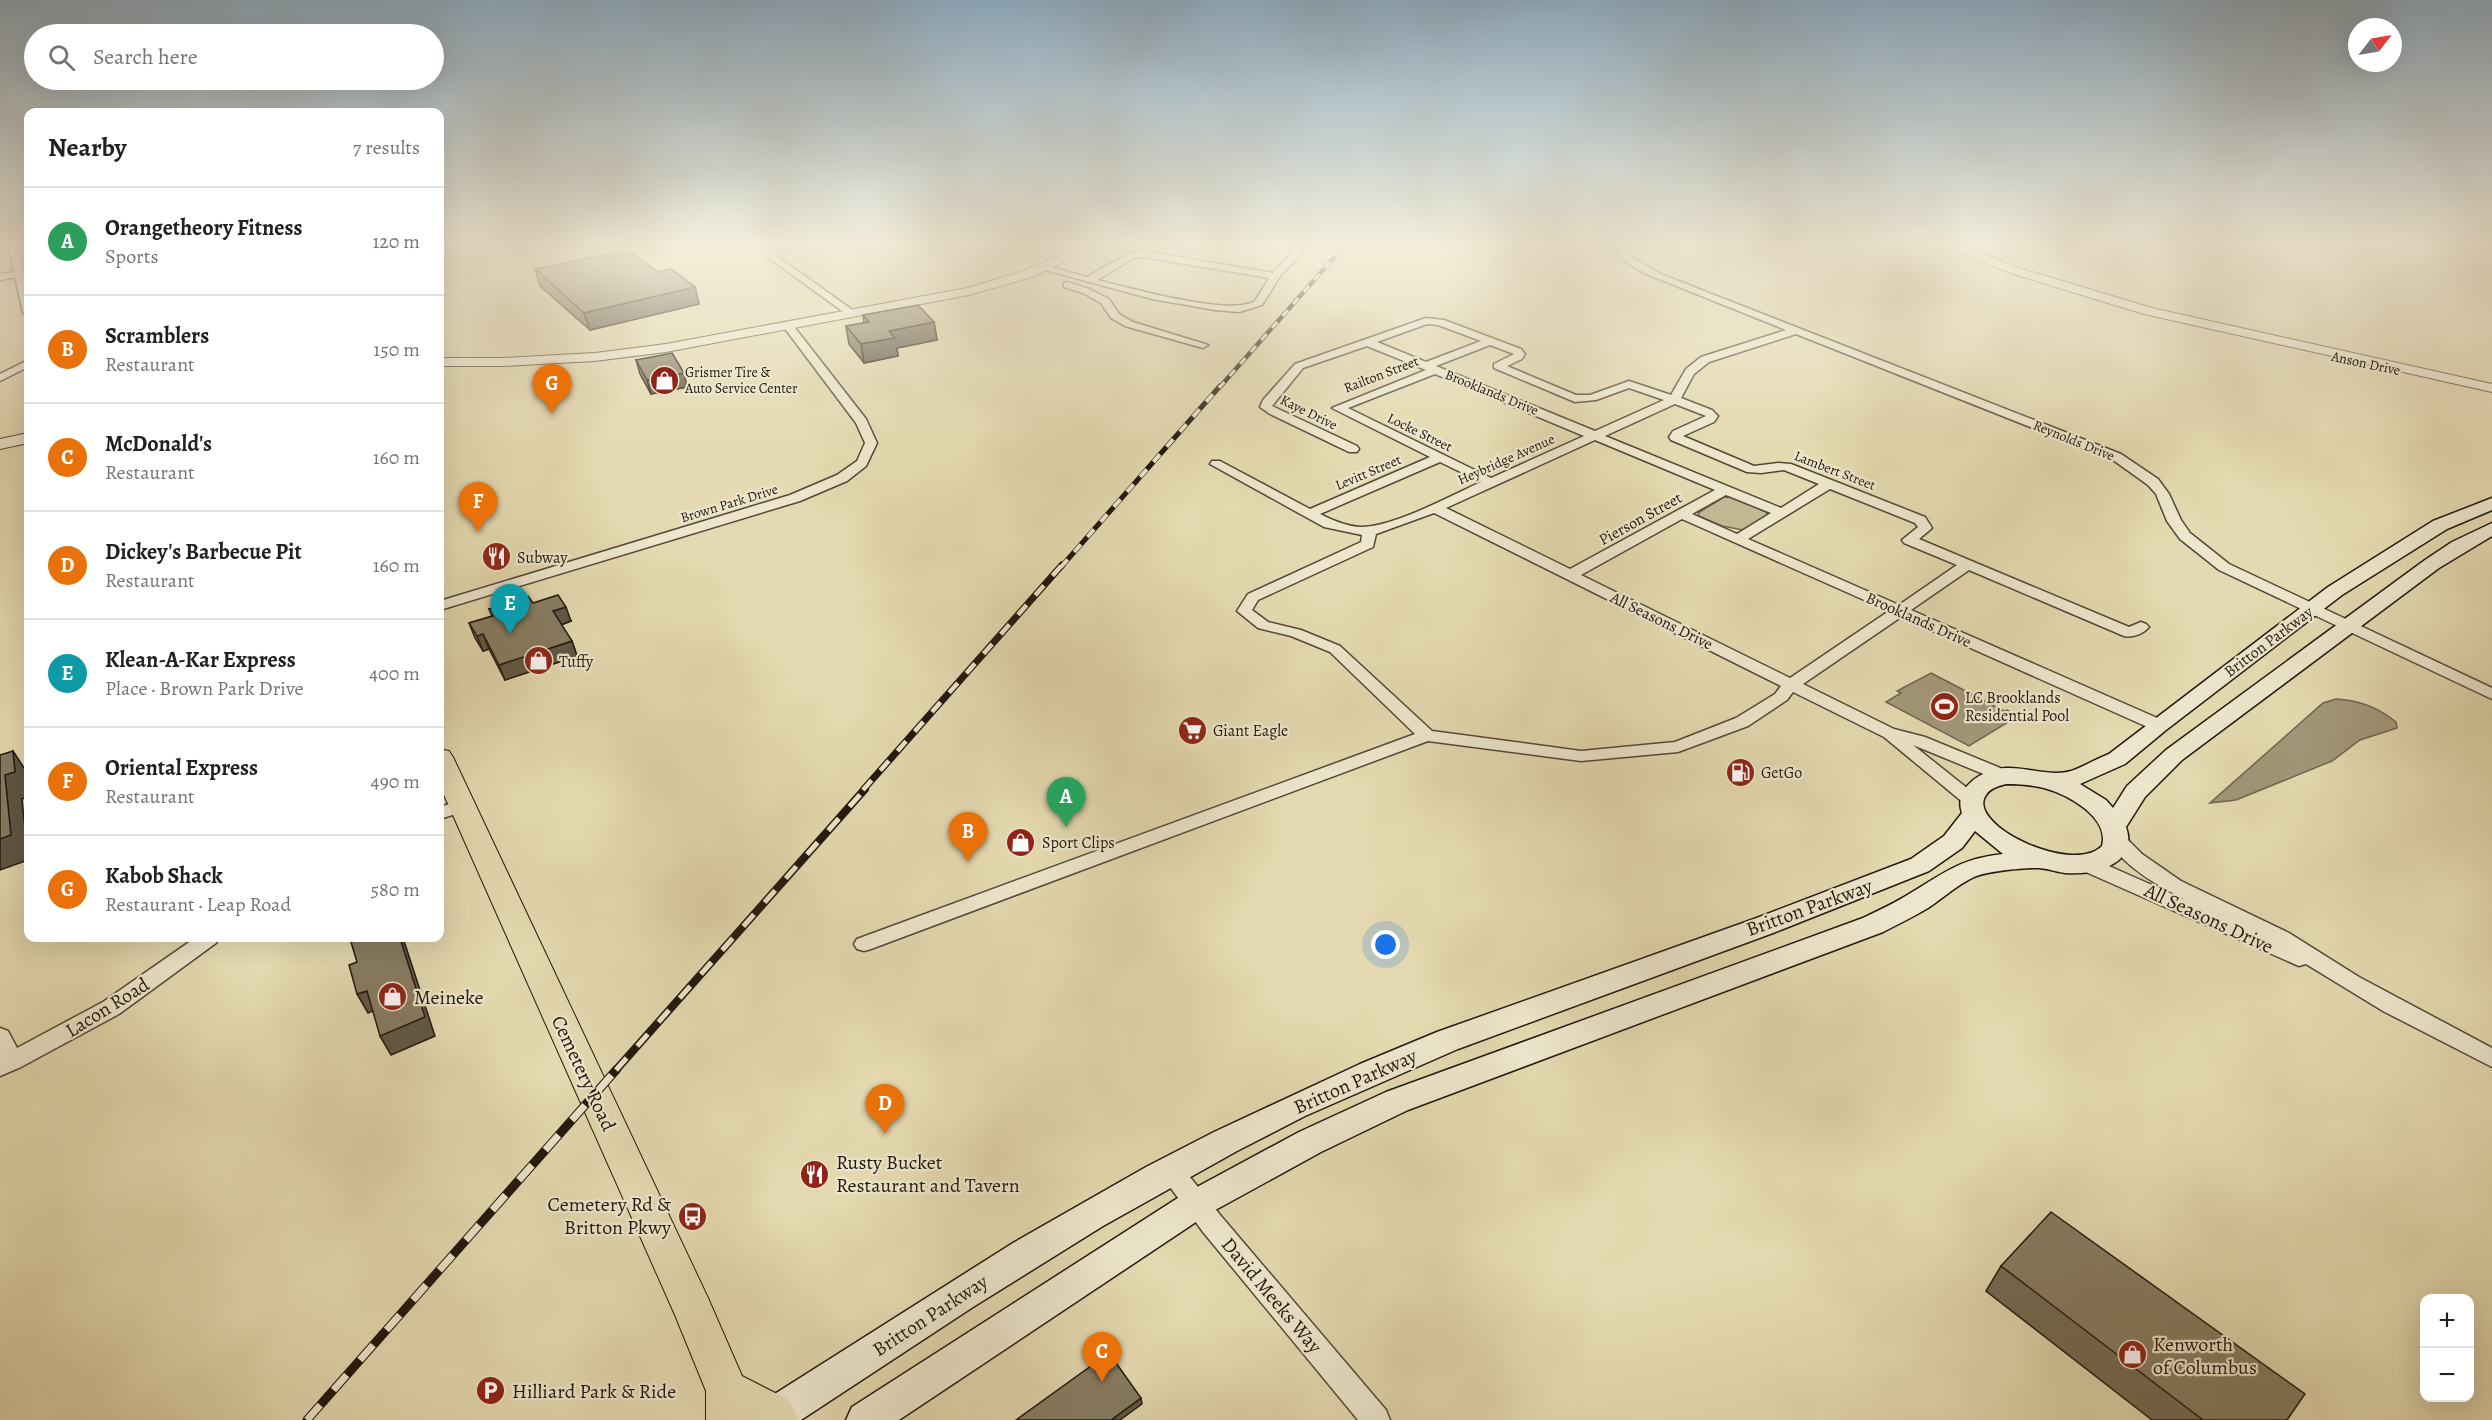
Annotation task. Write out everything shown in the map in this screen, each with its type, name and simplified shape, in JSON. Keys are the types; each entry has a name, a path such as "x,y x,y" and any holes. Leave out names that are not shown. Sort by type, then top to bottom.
{"main road":[{"name":"Britton Parkway","path":"2049,781 2075,778 2102,768 2117,759 2312,608 2440,525 2492,503"},
{"path":"1973,807 1984,828 1999,840 2040,859 2064,864 2086,864 2103,860 2114,852 2116,833 2136,792 2175,756 2432,564 2459,546 2492,529"},
{"name":"Cemetery Road","path":"444,776 451,809 694,1312 728,1405 772,1418"},
{"name":"Britton Parkway","path":"772,1418 1048,1240 1170,1169 1295,1107 1430,1047 1920,865 1953,842 1973,807 1975,789 1986,780 2004,776"},
{"path":"2004,776 2026,776 2049,781 2089,799 2107,814 2116,833"},
{"name":"Britton Parkway","path":"865,1420 1196,1204 1310,1142 1398,1101 1873,925 1917,902 1964,871 1983,865 2040,859"}],"street":[{"path":"848,310 853,314"},
{"path":"444,362 503,362 619,355 873,310"},
{"path":"1112,310 1128,324 1203,345"},
{"name":"Reynolds Drive","path":"1745,310 2116,457 2153,482 2162,494 2174,522 2185,536 2224,567 2492,694"},
{"name":"Anson Drive","path":"2143,310 2492,390"},
{"name":"Lambert Street","path":"1432,320 1520,354 1498,366 1575,399 1592,398 1629,384 1712,416 1675,437 1751,469 1760,471 1779,465 1831,483 1920,520 1924,528 1909,540 2128,633 2141,627"},
{"name":"Kaye Drive","path":"1353,449 1266,407 1267,402 1299,366 1432,320"},
{"name":"Brown Park Drive","path":"444,605 795,498 836,483 862,463 871,443 862,422 788,326"},
{"path":"1674,400 1689,374 1698,364 1712,357 1796,331"},
{"name":"Railton Street","path":"1338,408 1490,341"},
{"name":"Brooklands Drive","path":"1367,342 1782,513"},
{"path":"444,355 509,353 552,358"},
{"path":"0,378 24,365"},
{"name":"Heybridge Avenue","path":"1216,464 1309,514 1346,530 1369,531 1387,527 1435,508 1674,400"},
{"name":"Locke Street","path":"1338,408 1490,482"},
{"path":"0,444 24,439"},
{"name":"Levitt Street","path":"1309,514 1439,458"},
{"path":"1738,539 1831,483"},
{"name":"Pierson Street","path":"1569,574 1725,490"},
{"name":"All Seasons Drive","path":"1435,508 1888,733 1919,741 2004,776"},
{"name":"Brooklands Drive","path":"1681,514 2158,725"},
{"path":"1369,531 1368,544 1253,597 1244,611 1263,625 1296,633 1335,649 1427,736"},
{"path":"864,944 1427,736 1581,756 1678,747 1742,722 1780,697 1791,685 1967,565"},
{"name":"All Seasons Drive","path":"1888,733 1973,807"},
{"name":"All Seasons Drive","path":"2116,833 2130,855 2157,875 2231,915 2281,938 2333,971 2492,1058"},
{"name":"All Seasons Drive","path":"2086,864 2145,888 2271,948 2333,971"},
{"name":"Lacon Road","path":"7,1064 111,1008 203,942"},
{"path":"0,1037 7,1064"},
{"name":"David Meeks Way","path":"1170,1169 1196,1204 1376,1420"}],"shaded area":[{"path":"1724,497 1742,499 1755,504 1765,510 1768,515 1743,530 1722,526 1699,516 1698,513"},
{"name":"LC Brooklands Residential Pool","path":"1931,673 2018,716 1969,746 1886,702 1901,693 1897,691"},
{"path":"2336,699 2352,701 2375,709 2396,722 2397,728 2360,740 2332,761 2236,800 2210,803 2323,703"}],"building":[{"path":"889,310 923,310 934,322 889,331 895,338 861,344 846,326 869,322 863,315"},
{"path":"672,353 684,373 647,380 636,360"},
{"path":"558,595 566,607 553,611 572,641 499,665 483,634 477,636 469,623 493,616 489,609 528,596 533,603"},
{"path":"13,751 15,772 5,775 11,835 0,839 0,755"},
{"name":"Meineke","path":"351,942 401,942 425,1017 380,1036 367,991 357,994 349,965 357,962"},
{"path":"2051,1212 2305,1394 2287,1420 2203,1420 2001,1266"},
{"path":"1109,1353 1141,1398 1111,1420 1016,1420"}],"railway":[{"path":"1219,388 1288,310"},
{"path":"1061,567 1220,386"},
{"path":"863,790 1062,565"},
{"path":"616,1070 865,789"},
{"path":"307,1420 617,1069"}],"place":[{"name":"Grismer Tire & Auto Service Center","path":"664,380"},
{"name":"Kabob Shack","path":"552,414"},
{"name":"Oriental Express","path":"478,532"},
{"name":"Subway","path":"496,557"},
{"name":"Klean-A-Kar Express","path":"510,634"},
{"name":"Tuffy","path":"538,661"},
{"name":"LC Brooklands Residential Pool","path":"1944,706"},
{"name":"Giant Eagle","path":"1192,730"},
{"name":"GetGo","path":"1740,772"},
{"name":"Orangetheory Fitness","path":"1066,827"},
{"name":"Sport Clips","path":"1021,842"},
{"name":"Scramblers","path":"968,862"},
{"name":"Meineke","path":"393,997"},
{"name":"Dickey's Barbecue Pit","path":"885,1134"},
{"name":"Rusty Bucket Restaurant and Tavern","path":"815,1174"},
{"name":"Cemetery Rd & Britton Pkwy","path":"692,1216"},
{"name":"Kenworth of Columbus","path":"2132,1355"},
{"name":"McDonald's","path":"1102,1382"},
{"name":"Hilliard Park & Ride","path":"491,1391"}]}
